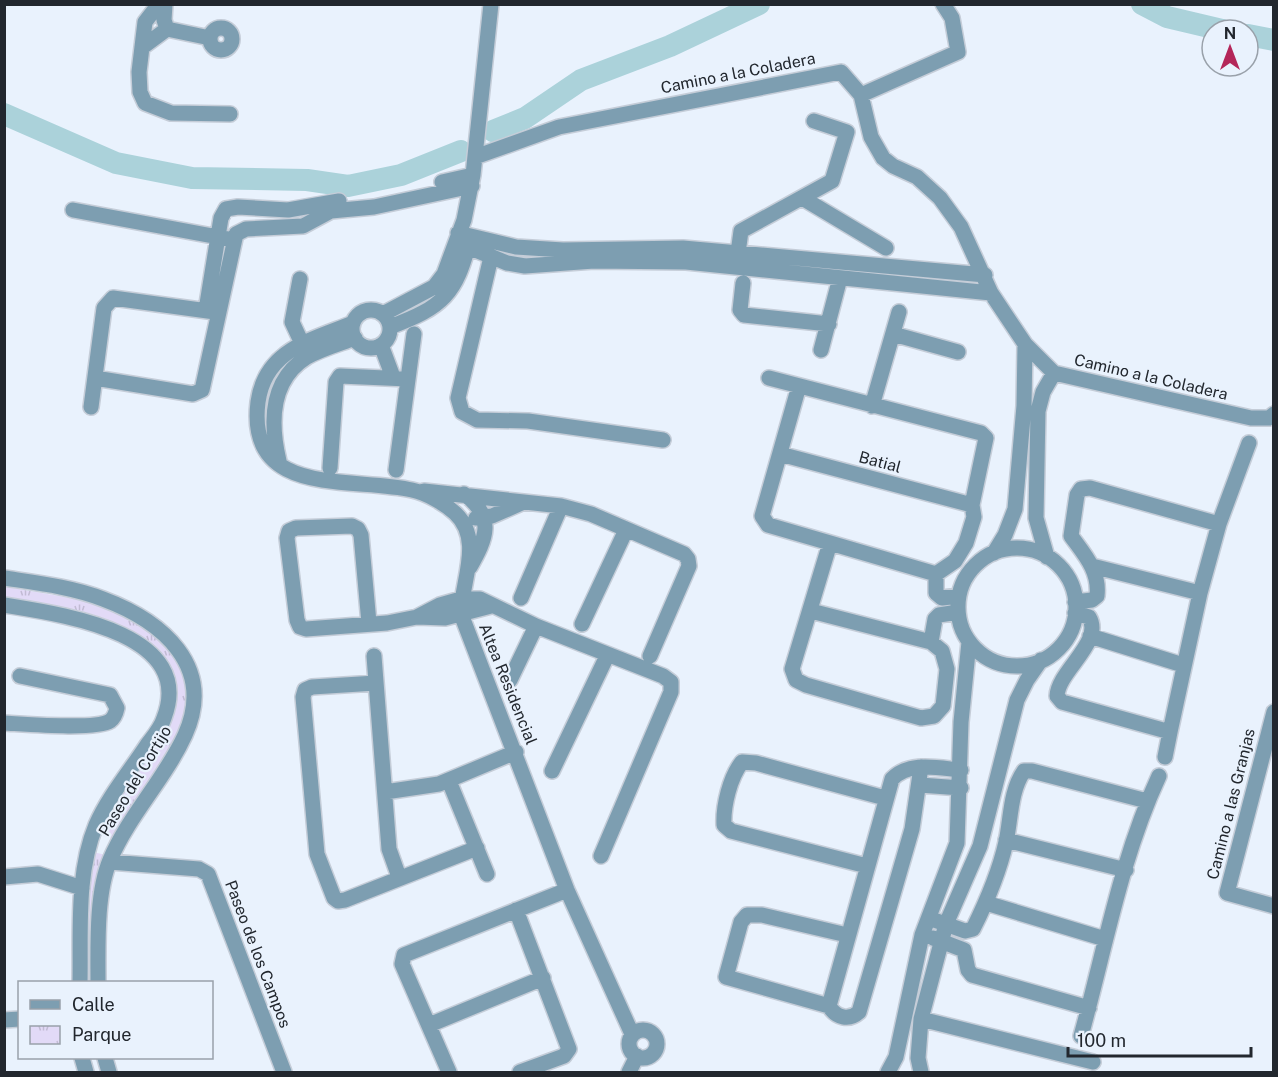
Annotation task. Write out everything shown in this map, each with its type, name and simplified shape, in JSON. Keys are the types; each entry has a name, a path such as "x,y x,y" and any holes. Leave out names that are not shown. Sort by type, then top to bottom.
{"street":[{"path":"159,4 145,22 144,46 139,72 140,92 145,103 171,113 230,114"},
{"path":"165,4 164,20 167,29"},
{"path":"491,4 472,181 456,281 447,297 415,317 387,320 369,310 362,312 354,331 305,350 270,367 260,389 257,423 272,458 281,467 306,477 349,484 464,494 561,506 591,514 684,554 688,559 688,566 650,656"},
{"path":"861,95 958,52 952,18 943,4"},
{"path":"144,46 167,29 210,38"},
{"name":"Camino a la Coladera","path":"475,157 559,128 835,71 841,72 861,95 871,137 883,158 893,166 917,177 940,198 961,227 985,275 991,293 1025,344 1054,373 1251,418 1269,418 1274,414"},
{"path":"738,253 741,231 804,199 832,181 847,135 844,129 814,121"},
{"path":"95,378 193,394 202,390 226,238 221,218 226,209 238,207 288,210 330,202 365,200 472,181"},
{"path":"73,210 226,238 246,229 303,226 331,211 374,207 472,181"},
{"path":"804,199 886,248"},
{"path":"464,236 516,247 686,262 848,274 985,275"},
{"path":"464,236 492,257 525,266 650,247 738,253 848,274 991,293"},
{"path":"492,257 458,399 462,412 477,420 528,421 663,440"},
{"path":"821,350 848,274"},
{"path":"300,279 292,322 305,350"},
{"path":"743,283 740,310 744,315 829,324"},
{"path":"91,407 104,308 113,298 213,312"},
{"path":"872,406 900,312"},
{"path":"354,331 366,347 381,345 386,340 387,320"},
{"path":"396,470 400,378 414,334"},
{"path":"893,334 958,352"},
{"path":"888,1072 896,1057 922,935 957,843 961,788 961,722 969,642 958,612 959,596 970,572 994,553 1005,535 1015,509 1024,406 1025,344"},
{"path":"381,345 400,378"},
{"path":"1047,556 1036,518 1038,411 1043,392 1054,373"},
{"path":"330,468 336,382 340,376 400,378"},
{"path":"769,378 981,433 986,438 972,505 974,517 966,543 955,561 936,574"},
{"path":"799,386 762,516 764,521 936,574"},
{"path":"1165,757 1200,593 1219,524 1249,443"},
{"name":"Batial","path":"780,454 972,505"},
{"path":"1075,608 1097,596 1098,587 1092,566 1071,536 1077,495 1081,489 1090,488 1219,524"},
{"path":"412,490 435,500 456,514 470,518 484,518 524,502"},
{"path":"461,606 470,567 482,546 485,534 484,518 478,506 464,494"},
{"path":"521,598 561,506"},
{"path":"456,514 467,536 470,567"},
{"path":"369,623 361,535 358,529 352,526 296,528 289,531 287,538 297,620 300,627 306,629 369,623 417,617 440,605 461,606 480,599 491,606 607,656 663,676 670,682 671,692 601,856"},
{"path":"582,624 626,530"},
{"path":"811,611 931,642 942,651 947,669 943,706 934,716 921,718 806,685 796,680 792,669 830,543"},
{"path":"896,1057 909,1064 920,1065 921,1019 946,924 980,846 1017,700 1041,660 1062,644 1069,635 1075,608 1064,571 1047,556 1026,549 994,553"},
{"path":"1092,566 1200,593"},
{"path":"936,574 936,593 942,598 959,596"},
{"name":"Paseo del Cortijo","path":"4,578 69,589 101,598 131,611 156,626 174,642 191,671 194,698 186,733 117,846 110,862 102,897 98,981"},
{"name":"Paseo del Cortijo","path":"4,605 83,619 113,630 144,648 161,666 168,683 169,699 164,720 107,804 91,841 82,888 80,981"},
{"name":"Altea Residencial","path":"461,606 567,890 632,1034"},
{"path":"1075,608 1089,617 1092,622 1090,636 1083,653 1057,686 1057,696 1062,702 1170,732"},
{"path":"931,642 935,619 939,615 958,612"},
{"path":"510,680 536,626"},
{"path":"1090,636 1184,665"},
{"path":"969,642 985,656 1005,664 1026,665 1041,660"},
{"path":"374,656 389,849 399,877"},
{"path":"552,771 607,656"},
{"path":"4,723 38,726 99,724 109,722 115,716 117,708 110,695 20,676"},
{"path":"376,683 312,687 305,690 303,697 317,854 334,898 338,901 477,848"},
{"name":"Camino a las Granjas","path":"1274,712 1227,893 1274,906"},
{"path":"385,792 449,781 516,752"},
{"path":"867,866 731,831 724,825 723,814 736,770 742,762 756,763 885,798"},
{"path":"829,1006 892,779 897,774 921,767 961,770"},
{"path":"847,935 762,915 747,915 741,922 726,973 730,980 829,1006 834,1013 846,1017 859,1012 912,829 921,767"},
{"path":"928,919 970,931 986,903 1006,840 1008,819 1019,777 1024,771 1032,771 1147,801"},
{"path":"1081,1036 1105,939 1147,801 1159,776"},
{"path":"449,781 488,874"},
{"path":"920,784 961,788"},
{"path":"1006,840 1126,870"},
{"path":"91,841 117,846"},
{"name":"Paseo de los Campos","path":"110,862 199,869 208,874 284,1072"},
{"path":"4,877 38,874 82,888"},
{"path":"449,1072 402,964 404,955 567,890"},
{"path":"986,903 1105,939"},
{"path":"516,910 569,1049 564,1056 520,1072"},
{"path":"922,935 964,950 968,970 972,975 1089,1008"},
{"path":"429,1025 543,978"},
{"path":"921,1019 1093,1062"},
{"path":"643,1030 650,1032 657,1040 655,1051 651,1056 637,1056 630,1048 632,1034 643,1030"},
{"path":"629,1072 637,1056"}],"green space":[{"path":"4,586 76,600 124,614 145,625 163,640 182,667 187,682 188,697 187,713 181,733 118,834 110,838 103,836 102,825 171,721 176,705 176,690 172,676 155,651 143,640 117,624 77,610 5,598"},
{"path":"93,852 106,855 93,981 85,981 88,890"}],"waterway":[{"path":"493,131 525,118 581,80 670,46 759,4"},
{"path":"1142,4 1167,17 1200,25"},
{"path":"1260,37 1274,40"},
{"path":"4,114 116,163 192,178 307,180 348,186 401,175 461,151"}]}
